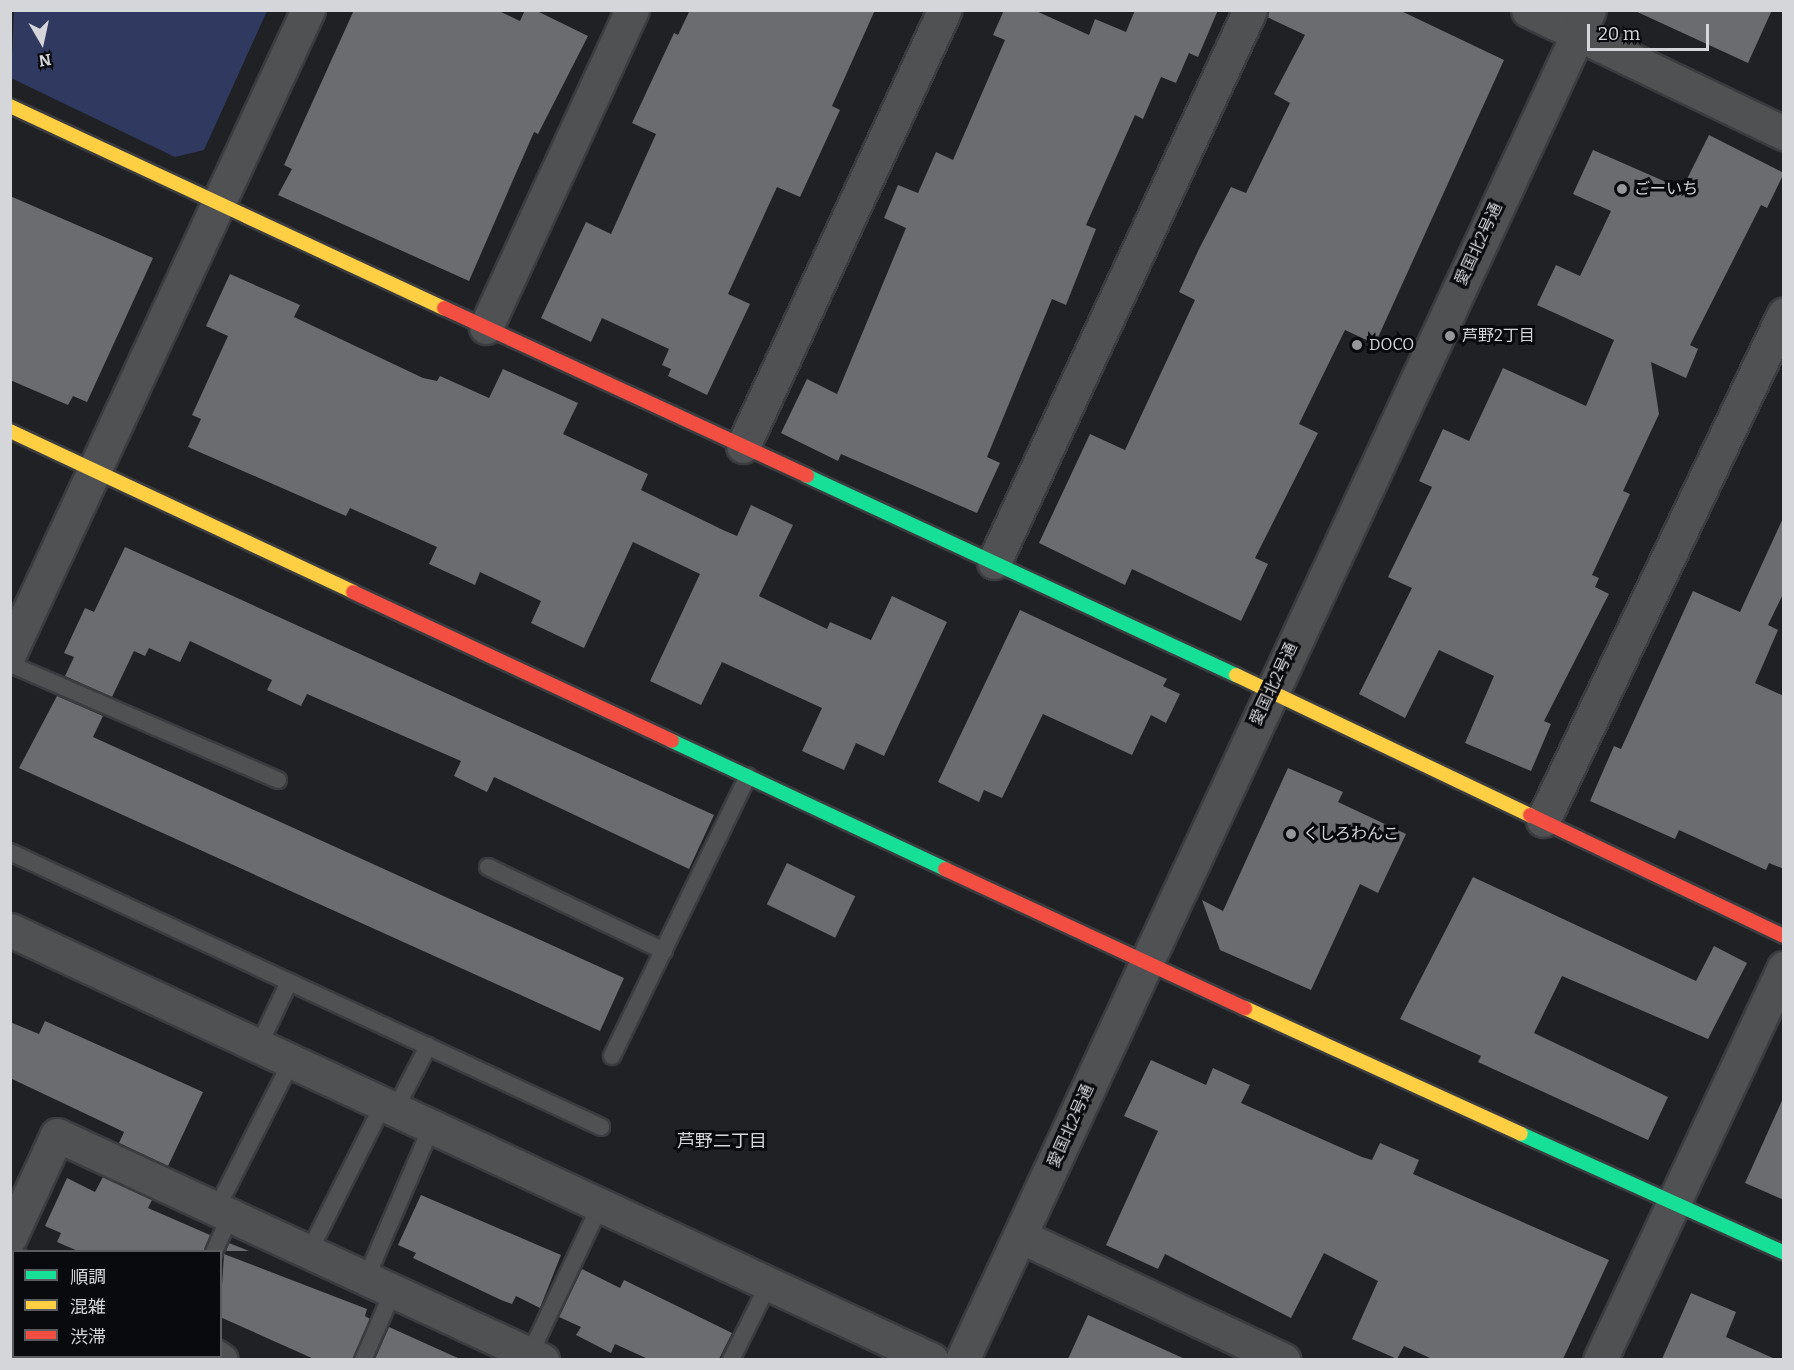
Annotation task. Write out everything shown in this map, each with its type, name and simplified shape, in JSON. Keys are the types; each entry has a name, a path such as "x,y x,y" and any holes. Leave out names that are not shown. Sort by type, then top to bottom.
{"street":[{"path":"10,652 308,10"},
{"path":"486,327 632,10"},
{"path":"744,446 944,10"},
{"path":"994,562 1250,10"},
{"path":"1528,10 1583,22 1784,133"},
{"name":"愛国北2号通","path":"962,1359 1022,1237 1143,962 1583,22"},
{"path":"10,106 1270,691 1784,936"},
{"path":"1543,820 1784,314"},
{"path":"10,431 1143,962 1784,1253"},
{"path":"10,930 932,1359"},
{"path":"1600,1359 1784,968"},
{"path":"10,1237 57,1135 310,1250 536,1357"},
{"path":"1022,1237 1284,1359"}],"lane":[{"path":"10,664 278,780"},
{"path":"612,1056 748,776"},
{"path":"10,852 601,1127"},
{"path":"488,867 664,951"},
{"path":"259,1045 289,982"},
{"path":"310,1250 390,1106 428,1046"},
{"path":"214,1250 224,1211 292,1060"},
{"path":"363,1359 381,1283 432,1126"},
{"path":"536,1357 601,1204"},
{"path":"731,1359 769,1283"}],"shaded area":[{"path":"14,10 267,11 204,150 175,157 11,78"}],"building":[{"path":"354,10 497,10 520,21 525,10 535,10 588,36 538,134 534,132 469,281 278,195 292,169 284,165"},
{"path":"690,10 875,10 832,106 840,110 800,197 777,187 728,294 750,304 707,395 668,376 671,369 662,365 669,349 602,318 591,342 541,318 586,222 611,234 656,134 632,123 674,33 678,35"},
{"path":"1004,10 1034,10 1089,35 1095,19 1126,32 1135,10 1218,10 1198,57 1189,53 1176,83 1161,77 1143,119 1135,115 1086,225 1096,229 1066,305 1052,299 987,457 1000,463 977,513 841,454 838,461 781,433 807,379 837,394 906,228 884,218 898,185 918,193 936,152 953,160 1005,40 993,35"},
{"path":"1268,10 1399,10 1504,60 1375,344 1345,330 1299,424 1318,433 1255,558 1268,564 1241,621 1132,569 1125,585 1039,543 1090,434 1125,450 1195,300 1179,292 1199,249 1231,187 1246,193 1290,103 1274,94 1305,35 1267,17"},
{"path":"1633,10 1772,10 1748,63"},
{"path":"1709,135 1784,173 1767,208 1761,205 1690,345 1698,349 1686,378 1651,362 1659,414 1623,491 1630,494 1592,575 1599,578 1595,587 1609,594 1544,721 1551,724 1531,771 1465,743 1494,676 1439,650 1405,718 1359,694 1412,588 1388,577 1432,487 1419,481 1443,429 1469,441 1503,368 1586,406 1614,340 1537,305 1556,265 1580,276 1611,211 1573,194 1593,150 1682,189"},
{"path":"10,196 153,258 87,402 73,396 68,405 10,380"},
{"path":"230,274 300,305 294,317 423,378 437,381 440,376 489,398 503,369 578,403 563,434 648,474 641,490 723,530 737,536 751,505 793,525 759,596 827,629 830,622 871,640 892,596 947,622 884,756 856,743 844,770 802,751 822,708 722,662 701,705 650,681 700,574 633,542 584,648 531,623 541,601 480,572 475,585 429,564 437,547 350,508 346,516 188,447 201,419 192,415 228,336 206,326"},
{"path":"1784,516 1784,592 1768,625 1778,630 1755,683 1784,696 1784,869 1769,863 1766,870 1679,830 1675,839 1590,801 1614,746 1621,749 1693,591 1740,612"},
{"path":"125,547 714,815 689,869 494,777 487,792 454,776 461,761 307,694 301,706 267,690 272,680 190,641 180,662 149,648 145,656 134,651 112,697 65,676 74,657 64,653 85,608 94,612"},
{"path":"1020,610 1167,679 1163,686 1180,694 1166,723 1151,715 1132,755 1043,714 1002,798 984,790 979,802 938,782"},
{"path":"57,696 103,716 93,737 624,978 600,1031 19,768"},
{"path":"1288,768 1343,792 1338,802 1406,834 1378,893 1360,884 1311,990 1220,950 1202,900 1223,911"},
{"path":"787,863 855,896 835,938 767,904"},
{"path":"1473,877 1696,981 1714,946 1747,963 1708,1039 1562,976 1534,1033 1668,1097 1648,1140 1478,1062 1481,1056 1400,1019"},
{"path":"45,1021 203,1092 168,1166 119,1143 124,1132 10,1078 10,1022 39,1034"},
{"path":"1151,1060 1206,1085 1213,1068 1250,1085 1241,1103 1372,1160 1380,1143 1419,1160 1413,1174 1609,1260 1563,1359 1432,1359 1404,1346 1397,1359 1352,1339 1378,1281 1324,1253 1291,1318 1165,1254 1158,1269 1106,1245 1158,1131 1124,1116"},
{"path":"1784,1096 1784,1200 1745,1183"},
{"path":"103,1177 152,1200 148,1208 210,1235 204,1250 76,1250 57,1242 61,1233 45,1226 67,1178 95,1192"},
{"path":"421,1195 561,1255 540,1308 516,1296 512,1304 501,1300 413,1258 416,1253 398,1245"},
{"path":"229,1243 249,1251 226,1251"},
{"path":"224,1254 367,1309 365,1316 370,1319 353,1359 314,1359 222,1318"},
{"path":"582,1269 620,1288 624,1280 732,1333 719,1359 648,1359 615,1344 611,1353 576,1335 581,1327 559,1317"},
{"path":"1691,1293 1736,1312 1726,1337 1775,1359 1662,1359"},
{"path":"1088,1315 1185,1359 1068,1359"},
{"path":"389,1327 460,1359 375,1359"}],"traffic: fast":[{"path":"807,476 1236,675"},
{"path":"672,741 945,869"},
{"path":"1521,1134 1784,1253"}],"traffic: slow":[{"path":"10,106 444,308"},
{"path":"10,431 353,592"},
{"path":"1236,675 1530,815"},
{"path":"1245,1008 1521,1134"}],"traffic: jam":[{"path":"444,308 807,476"},
{"path":"353,592 672,741"},
{"path":"1530,815 1784,936"},
{"path":"945,869 1245,1008"}],"place":[{"name":"ごーいち","path":"1622,189"},
{"name":"芦野2丁目","path":"1450,336"},
{"name":"DOCO","path":"1357,345"},
{"name":"くしろわんこ","path":"1291,834"}],"district":[{"name":"芦野二丁目","path":"722,1141"}]}
